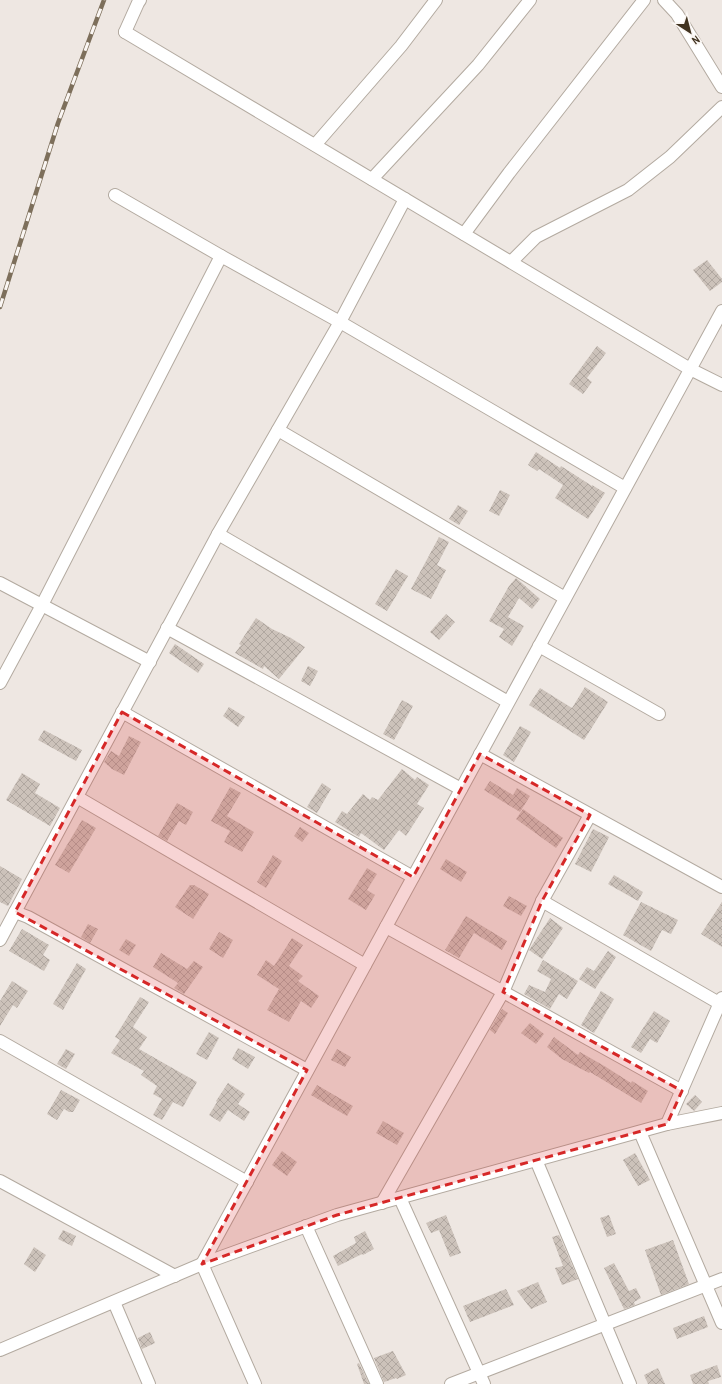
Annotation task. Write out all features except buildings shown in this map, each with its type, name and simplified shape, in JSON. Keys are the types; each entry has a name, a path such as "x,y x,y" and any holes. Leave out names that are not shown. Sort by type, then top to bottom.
{"street":[{"path":"140,0 125,32 690,369 722,385"},
{"path":"315,145 401,46 436,0"},
{"path":"372,179 478,64 530,0"},
{"path":"464,234 509,173 644,0"},
{"path":"664,0 677,14 722,87"},
{"path":"511,262 536,237 628,190 670,157 722,107"},
{"path":"115,195 340,322 625,488"},
{"path":"0,940 218,534 340,322 405,199"},
{"path":"0,682 42,605 221,256"},
{"path":"202,1264 722,311"},
{"path":"278,430 565,598"},
{"path":"218,534 508,702"},
{"path":"0,583 150,662"},
{"path":"167,628 461,790"},
{"path":"539,646 659,714"},
{"path":"122,712 413,877"},
{"path":"480,754 722,887"},
{"path":"77,797 365,965"},
{"path":"382,1203 504,992 542,901 590,815"},
{"path":"542,901 721,1001 667,1124"},
{"path":"15,912 28,917 307,1070"},
{"path":"386,926 682,1091"},
{"path":"0,1041 247,1182"},
{"path":"0,1350 202,1264 337,1215 667,1124 722,1113"},
{"path":"640,1132 722,1323"},
{"path":"536,1160 630,1384"},
{"path":"0,1180 175,1276"},
{"path":"400,1198 481,1379"},
{"path":"306,1226 377,1384"},
{"path":"202,1264 255,1384"},
{"path":"451,1384 481,1379 604,1324 722,1279"},
{"path":"114,1302 149,1384"}],"highlighted area":[{"path":"122,712 413,877 480,754 590,815 542,901 503,992 682,1091 667,1124 337,1215 202,1264 307,1070 15,912"}],"railway":[{"path":"0,307 58,123 104,0"}]}
